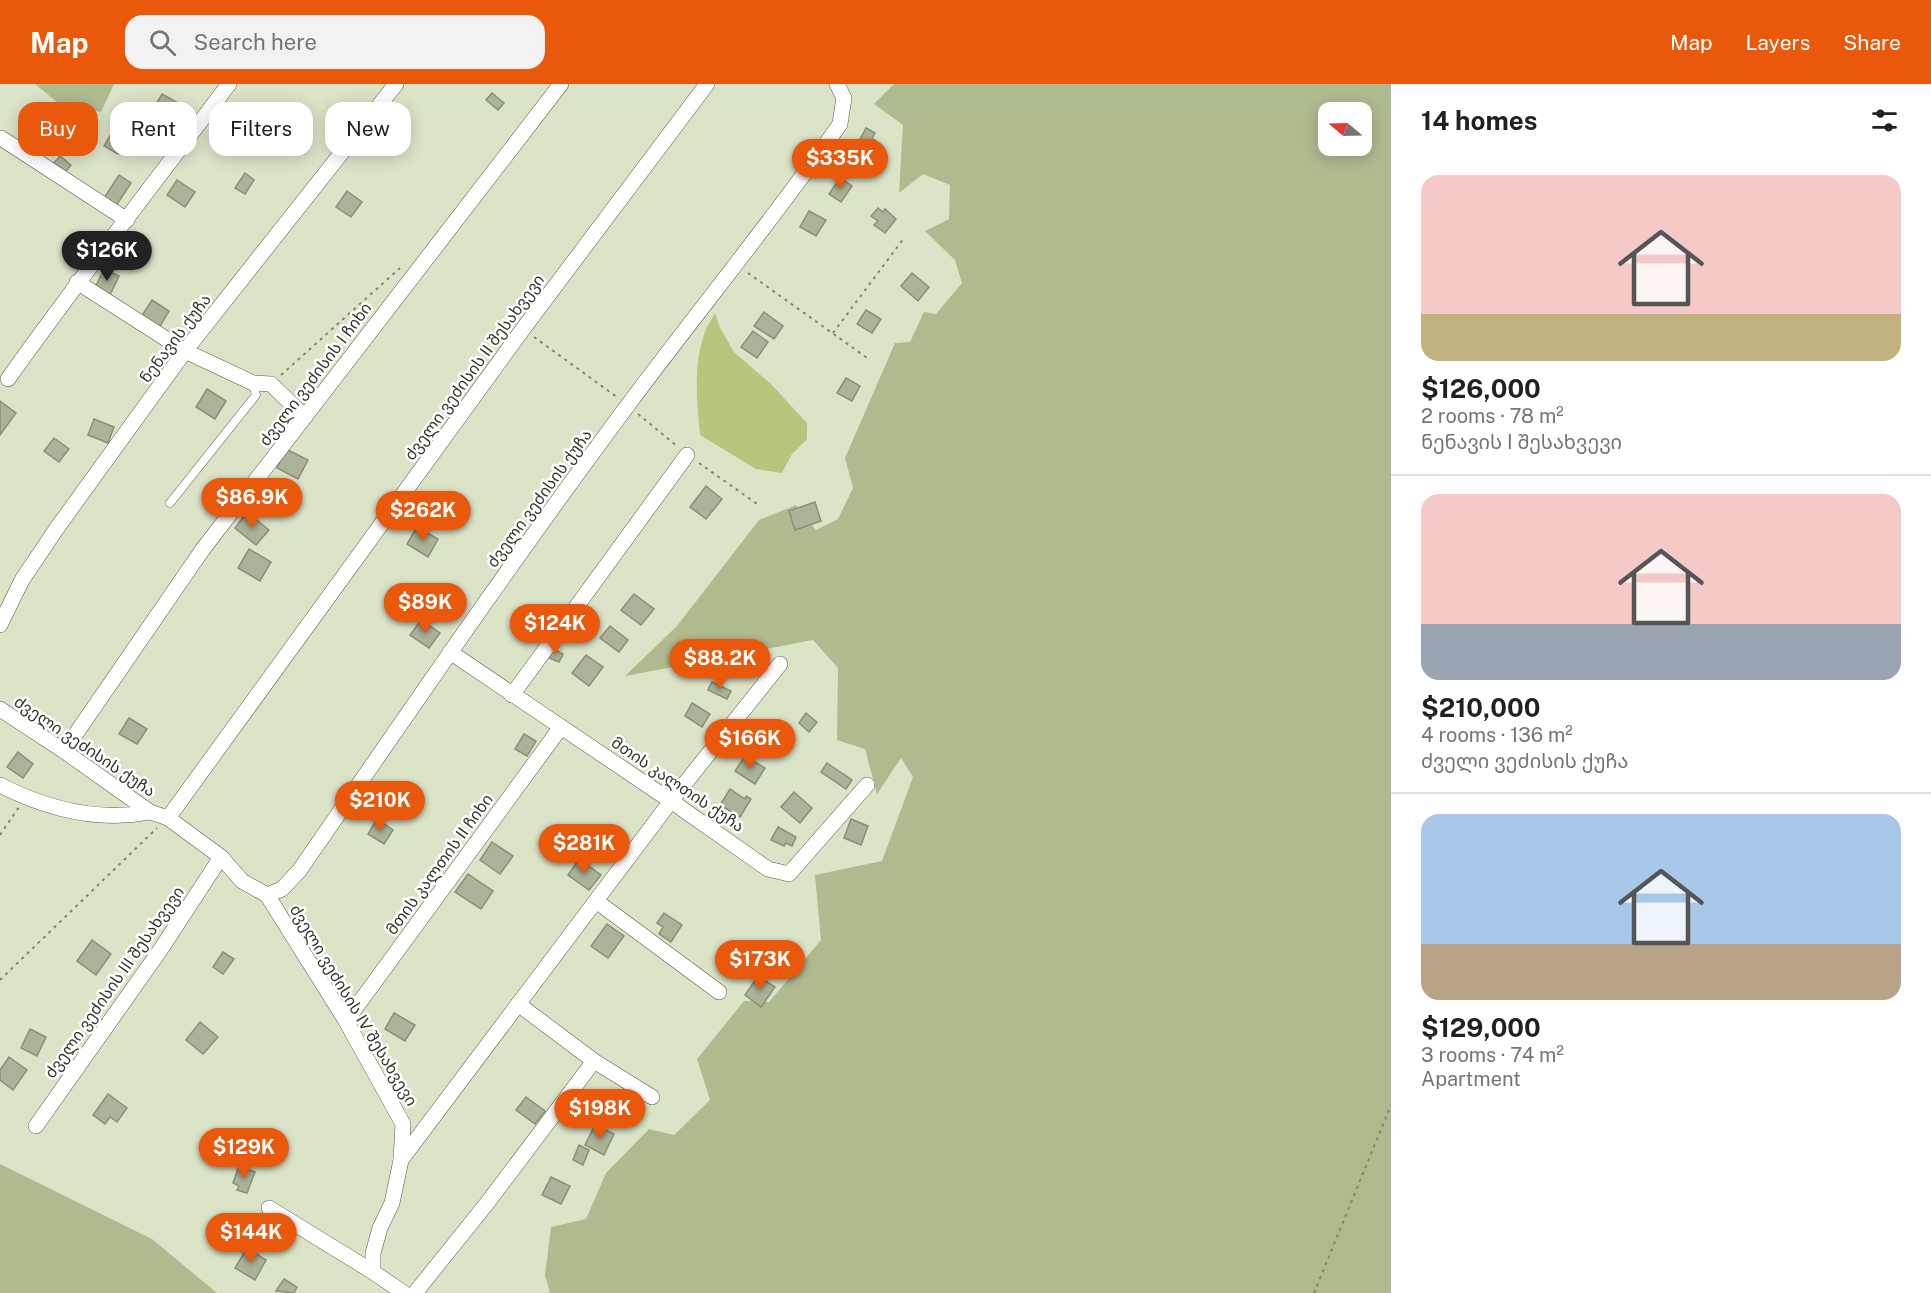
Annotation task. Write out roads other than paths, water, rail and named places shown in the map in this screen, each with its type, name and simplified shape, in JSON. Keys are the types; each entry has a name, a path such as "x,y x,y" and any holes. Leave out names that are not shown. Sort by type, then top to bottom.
{"street":[{"path":"8,379 78,282 229,84"},
{"name":"ნენავის ქუჩა","path":"0,625 22,580 51,537 185,351 396,84"},
{"name":"ძველი ვეძისის I ჩიხი","path":"64,750 203,549 561,84"},
{"name":"ძველი ვეძისის II შესახვევი","path":"168,818 523,329 707,84"},
{"name":"ძველი ვეძისის ქუჩა","path":"0,709 64,750 150,812 168,818 220,857 243,881 267,895 282,888 298,871 450,652 628,405 737,265 840,124 844,98 837,84"},
{"path":"1,138 127,220"},
{"path":"78,282 185,351 253,383 271,384 305,417"},
{"path":"512,694 687,455"},
{"name":"მთის კალთის ქუჩა","path":"450,652 768,869 789,874 867,785"},
{"path":"401,1160 671,801 780,664"},
{"name":"მთის კალთის II ჩიხი","path":"346,1021 561,727"},
{"name":"ძველი ვეძისის ქუჩა","path":"0,784 25,798 86,815 125,817 150,812"},
{"name":"ძველი ვეძისის III შესახვევი","path":"36,1126 160,949 220,857"},
{"name":"ძველი ვეძისის IV შესახვევი","path":"267,895 346,1021 403,1124 401,1160 392,1203 380,1228 373,1253 373,1272"},
{"path":"596,901 719,992"},
{"path":"518,1004 594,1061 652,1097"},
{"path":"415,1293 488,1202 594,1061"},
{"path":"269,1208 404,1293"}],"lane":[{"path":"170,503 256,395 253,383"}]}
